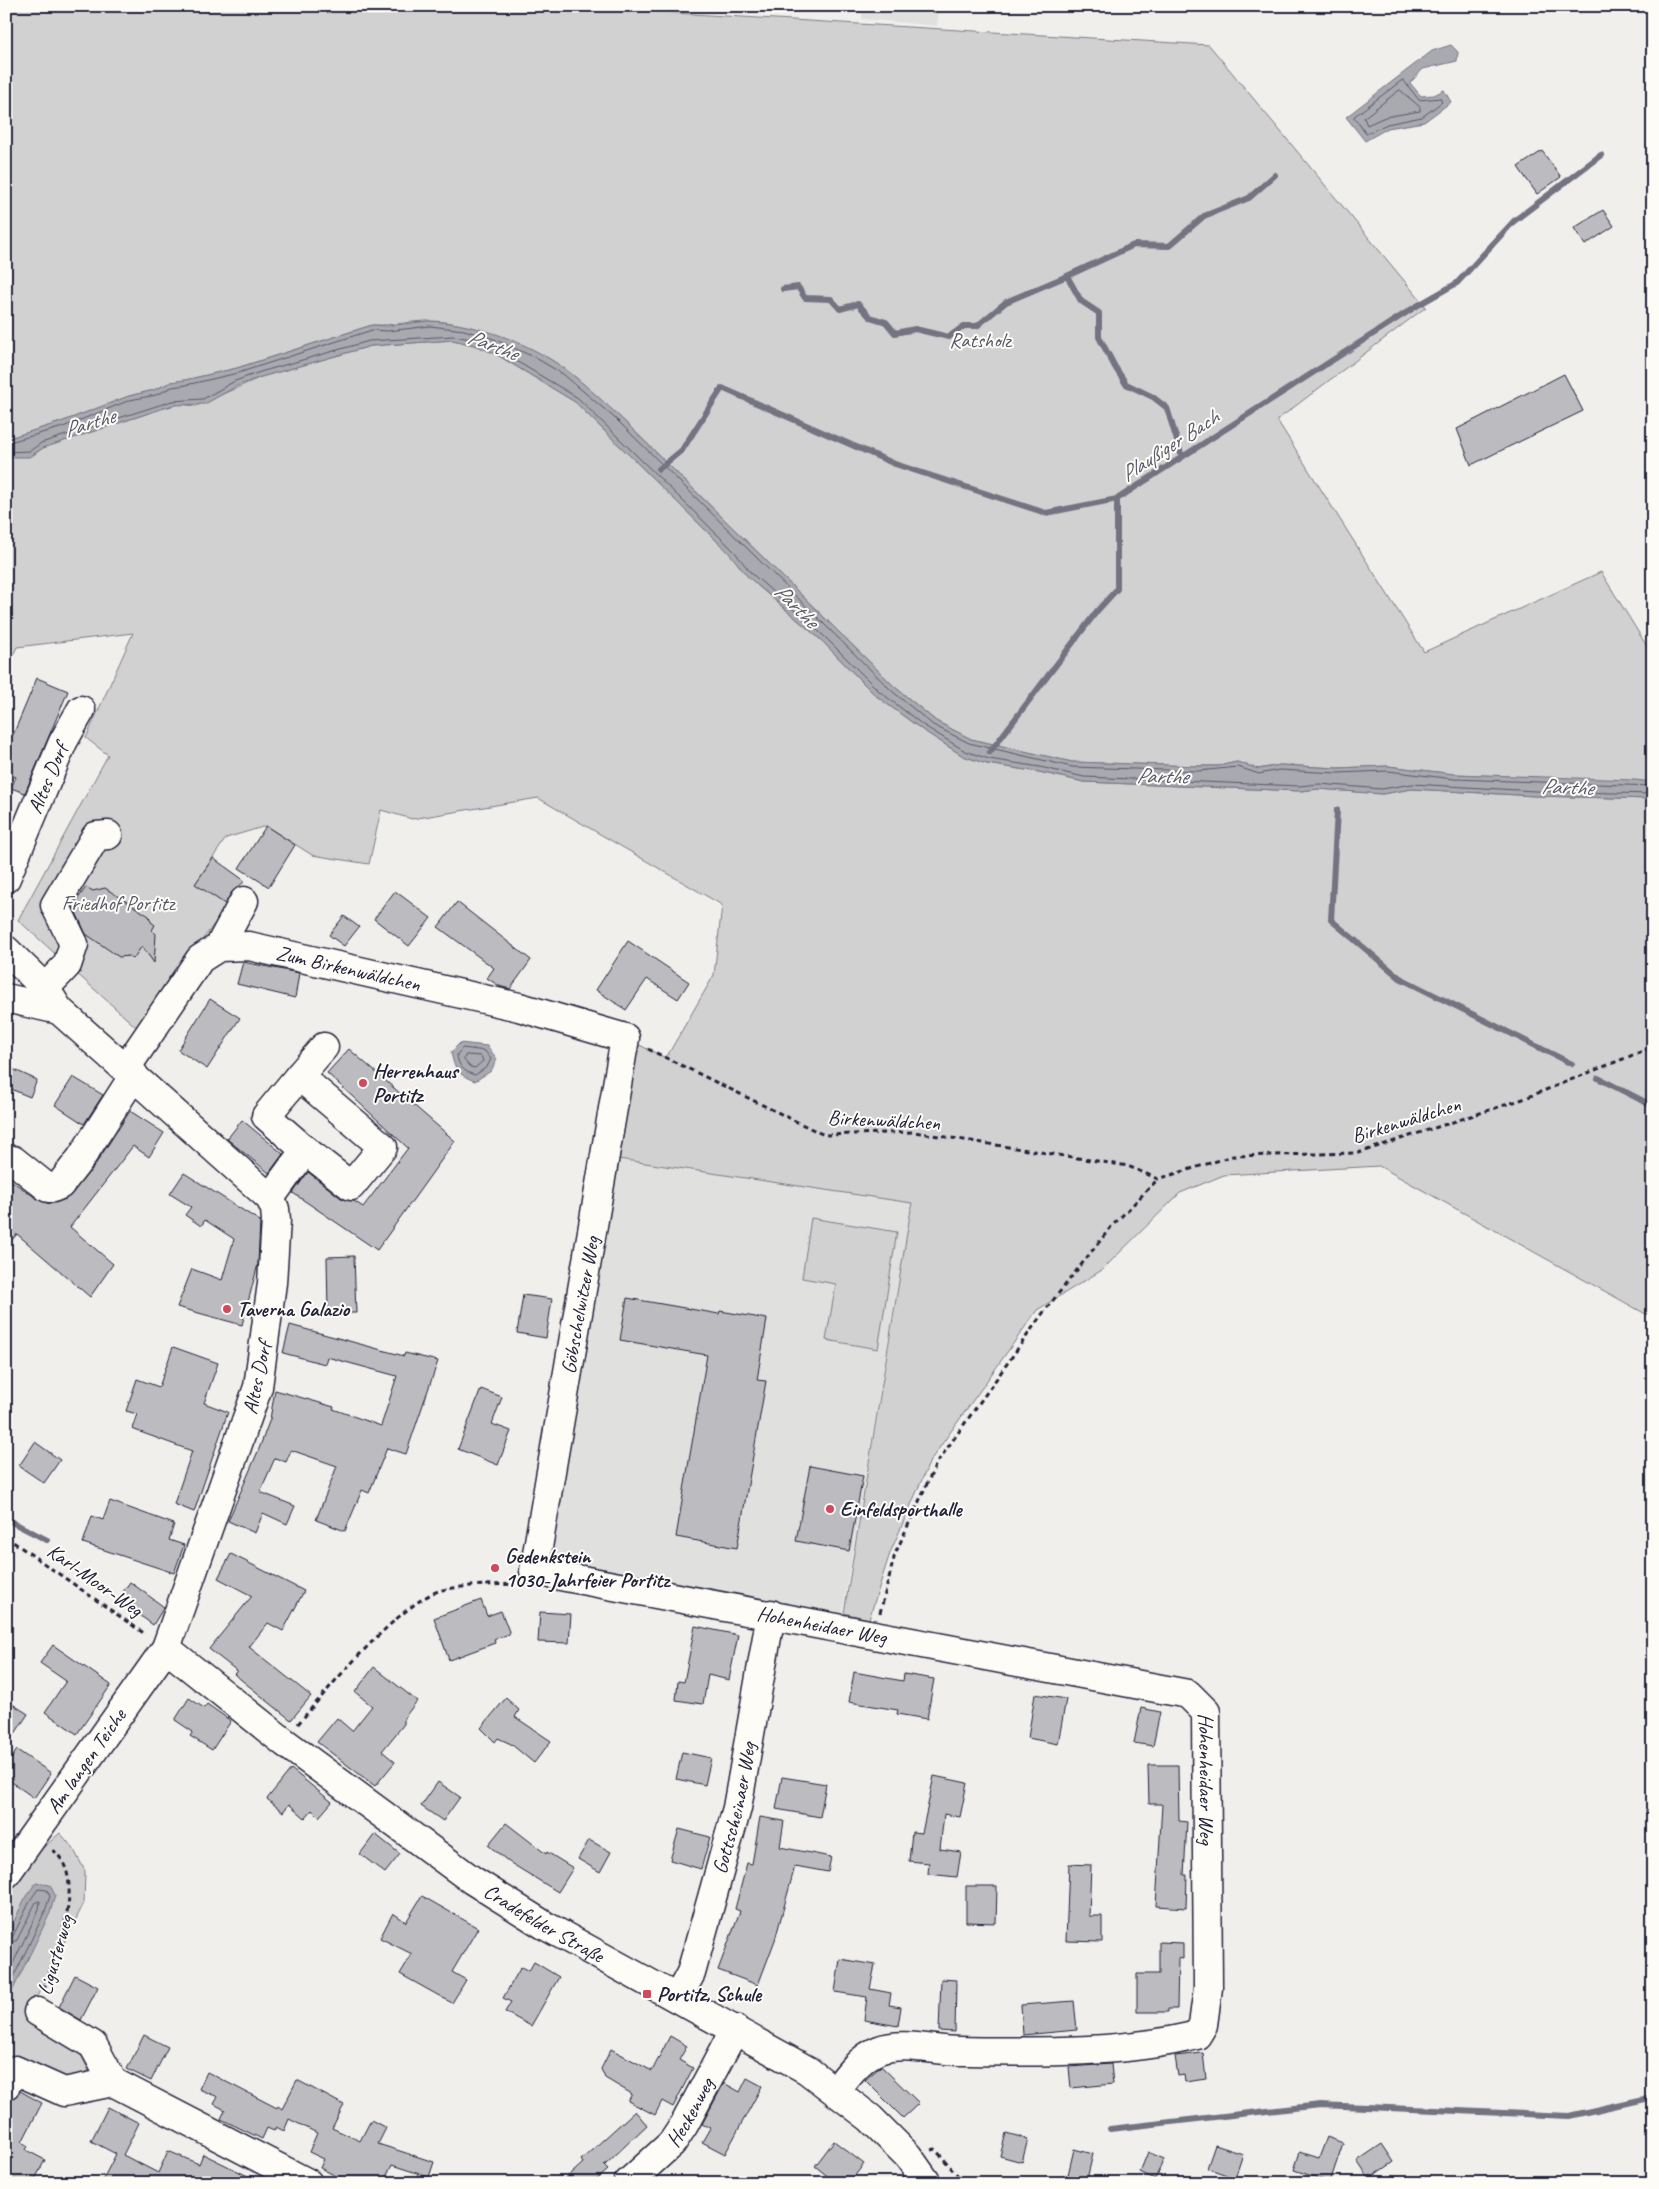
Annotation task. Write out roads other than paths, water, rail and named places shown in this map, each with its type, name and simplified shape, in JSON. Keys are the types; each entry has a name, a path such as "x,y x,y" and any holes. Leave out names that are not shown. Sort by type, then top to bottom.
{"street":[{"name":"Altes Dorf","path":"6,878 63,742 81,710"},
{"path":"52,999 74,944 55,905 96,836 108,836"},
{"path":"13,1160 48,1188 60,1185 86,1152 130,1072 200,959 219,947 244,901"},
{"name":"Zum Birkenwäldchen","path":"219,947 249,946 519,1006 625,1038"},
{"path":"6,950 52,999 270,1198 305,1150"},
{"path":"6,998 52,999"},
{"name":"Göbschelwitzer Weg","path":"534,1571 625,1038"},
{"path":"299,1076 383,1147 351,1186 266,1116 299,1076 324,1047"},
{"name":"Altes Dorf","path":"166,1648 258,1387 271,1292 276,1220 275,1209 270,1198"},
{"name":"Hohenheidaer Weg","path":"534,1571 771,1614 1188,1694 1206,1712 1208,1988 1203,2025 1197,2035 1175,2040 1073,2051 956,2051 890,2047 878,2050 864,2058 836,2091"},
{"name":"Gottscheinaer Weg","path":"678,1997 691,1973 737,1808 771,1614"},
{"name":"Cradefelder Straße","path":"166,1648 284,1742 472,1880 544,1925 678,1997 807,2070 870,2118 908,2156 927,2183"},
{"name":"Am langen Teiche","path":"6,1874 166,1648"},
{"name":"Ligusterweg","path":"38,2012 93,2045 113,2082"},
{"name":"Heckenweg","path":"628,2183 672,2143 684,2125 735,2030"},
{"path":"6,2085 15,2070 64,2092 113,2082 308,2183"}],"water":[{"path":"1451,45 1458,52 1457,61 1423,69 1410,83 1421,96 1434,95 1444,90 1451,102 1424,122 1388,128 1365,141 1346,117 1432,51"},
{"name":"Parthe","path":"428,321 466,326 505,337 542,354 574,376 620,417 895,687 936,721 971,739 1072,762 1218,766 1237,762 1259,769 1280,765 1337,768 1388,766 1454,774 1635,780 1653,782 1653,799 1535,796 1412,789 1382,794 1319,789 1300,791 1084,782 1039,772 987,764 963,756 921,729 875,695 822,641 747,576 730,554 575,402 494,353 474,345 453,340 371,346 261,377 237,386 205,404 173,405 43,448 29,457 6,457 6,439 61,422 129,396 154,390 171,382 237,368 372,325 388,326"},
{"path":"460,1043 487,1046 497,1059 491,1071 475,1081 461,1074 455,1067 451,1052"},
{"path":"36,1883 50,1885 55,1895 50,1913 6,2004 6,1938 26,1896"}],"waterway":[{"name":"Plaußiger Bach","path":"990,752 1097,611 1117,589 1117,499 1415,307 1457,283 1514,221 1601,155"},
{"path":"1182,457 1167,408 1153,397 1126,384 1099,337 1099,313 1081,301 1067,276 1134,245 1169,246 1204,216 1249,198 1275,175"},
{"path":"783,289 798,287 805,298 831,299 840,309 858,304 870,317 886,322 895,333 915,329 949,337 964,326 977,326 1006,302 1067,276"},
{"path":"659,469 682,450 722,388 895,464 1046,513 1117,499"},
{"path":"1337,810 1331,920 1400,978 1572,1064"},
{"path":"1598,1078 1653,1106"},
{"path":"6,1519 47,1540"},
{"path":"1110,2129 1320,2105 1569,2116 1653,2097"}],"place":[{"name":"Herrenhaus Portitz","path":"363,1083"},
{"name":"Taverna Galazio","path":"227,1309"},
{"name":"Einfeldsporthalle","path":"830,1509"},
{"name":"Gedenkstein 1030-Jahrfeier Portitz","path":"495,1568"},
{"name":"Portitz, Schule","path":"647,1994"}],"park label":[{"name":"Ratsholz","path":"980,340"},
{"name":"Friedhof Portitz","path":"118,903"}]}
